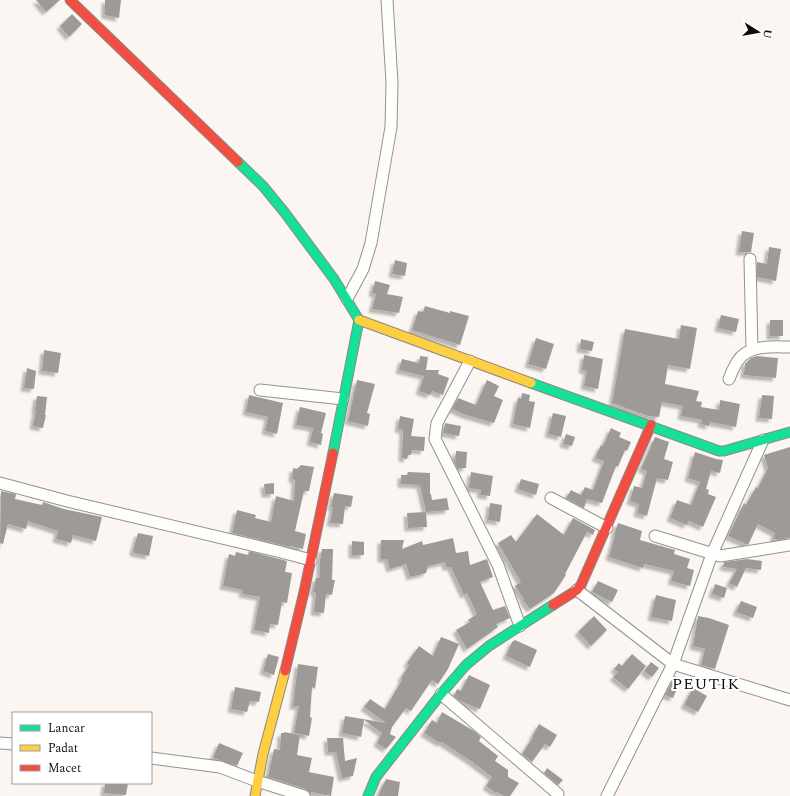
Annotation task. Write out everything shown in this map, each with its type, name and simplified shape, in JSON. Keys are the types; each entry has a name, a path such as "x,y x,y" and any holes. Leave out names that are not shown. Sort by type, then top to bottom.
{"street":[{"path":"70,0 264,186 281,207 347,299 359,320 722,451 763,440 790,430"},
{"path":"347,299 363,269 371,243 391,127 392,83 386,0"},
{"path":"750,259 752,350"},
{"path":"255,796 257,781 290,652 311,560 359,320"},
{"path":"729,379 737,361 741,356 752,350 761,347 790,347"},
{"path":"470,361 437,423 435,439 498,565 520,626"},
{"path":"260,390 343,400"},
{"path":"368,796 376,777 441,694 477,656 520,626 577,590 584,581 651,425"},
{"path":"607,796 673,664 712,554 763,440"},
{"path":"0,483 311,560"},
{"path":"551,498 606,528"},
{"path":"655,536 722,556 790,545"},
{"path":"577,590 673,664 790,700"},
{"path":"441,694 558,794"},
{"path":"0,743 12,744"},
{"path":"152,758 220,766 257,781 304,796"}],"building":[{"path":"36,0 60,0 46,12"},
{"path":"105,0 121,0 119,18 105,15"},
{"path":"72,14 82,24 69,37 60,26"},
{"path":"742,231 754,233 751,252 739,252"},
{"path":"769,247 781,249 776,281 757,277 757,262 767,264"},
{"path":"395,260 407,263 405,276 392,274"},
{"path":"375,281 390,285 387,294 403,297 399,313 372,309 376,294 372,293"},
{"path":"425,306 450,313 450,311 469,316 460,345 412,330 418,311 423,312"},
{"path":"721,315 739,319 736,332 718,328"},
{"path":"770,320 783,320 783,336 770,336"},
{"path":"681,325 697,328 690,369 668,365 665,384 699,391 696,401 702,402 701,407 719,410 720,400 740,404 736,427 710,422 709,426 701,424 702,420 681,416 683,406 662,402 659,417 648,416 612,403 625,329 679,339"},
{"path":"536,338 554,344 546,369 528,364"},
{"path":"581,339 594,342 592,351 580,349"},
{"path":"44,350 61,353 58,373 42,371"},
{"path":"584,355 603,359 598,389 584,386 587,371 582,370"},
{"path":"420,356 428,357 426,370 439,370 438,374 449,378 443,395 432,391 430,395 419,391 424,376 399,370 402,359 419,363"},
{"path":"757,356 778,358 776,378 744,375 745,364 751,358"},
{"path":"27,368 36,371 34,389 24,388"},
{"path":"357,380 375,384 367,413 370,414 368,426 348,421"},
{"path":"487,380 499,386 494,396 503,400 494,423 466,415 452,409 458,398 476,405"},
{"path":"522,393 530,395 529,401 535,402 530,428 513,424 518,398 521,399"},
{"path":"249,395 283,403 277,434 265,431 268,417 246,412"},
{"path":"762,395 774,396 772,419 759,418"},
{"path":"37,396 47,397 46,415 43,428 33,426"},
{"path":"300,407 326,413 321,433 323,434 321,445 310,442 313,428 296,425"},
{"path":"553,413 566,416 561,437 548,434"},
{"path":"400,416 414,419 411,436 425,437 424,451 412,450 411,455 408,455 407,459 402,458 403,430 398,429"},
{"path":"445,423 461,426 459,436 443,433"},
{"path":"611,428 621,433 619,437 631,442 627,451 625,450 618,467 616,466 602,503 587,499 584,508 566,498 571,490 581,495 585,487 593,490 604,461 595,458 601,445 603,446"},
{"path":"566,434 575,437 572,446 563,444"},
{"path":"655,437 669,442 664,459 673,462 668,480 657,478 647,516 637,513 639,504 630,501 634,486 642,488 647,471 641,469"},
{"path":"790,447 790,538 778,540 773,538 775,533 758,524 748,545 728,536 744,503 746,505 756,487 758,488 768,468 764,455"},
{"path":"456,451 467,452 466,468 457,468 455,463"},
{"path":"695,452 723,460 720,473 711,471 706,489 709,490 708,494 716,497 703,527 689,521 687,525 670,518 677,500 691,505 700,482 688,478"},
{"path":"301,465 314,467 309,491 304,491 295,531 306,534 303,549 232,533 237,510 256,515 255,518 271,522 276,496 294,501 295,480 292,479 293,468 297,469"},
{"path":"408,472 430,473 430,494 432,500 447,498 449,510 426,512 420,485 401,484 401,475 407,475"},
{"path":"471,472 493,476 490,496 480,495 481,490 469,488"},
{"path":"521,479 539,484 536,495 518,489"},
{"path":"274,483 274,494 265,494 264,484"},
{"path":"1,491 16,494 15,499 42,505 43,502 64,509 102,517 96,541 73,535 71,543 56,539 58,531 28,521 26,529 8,524 3,544 0,543"},
{"path":"334,493 353,496 351,507 345,506 343,524 330,523"},
{"path":"490,503 502,505 500,522 488,520"},
{"path":"426,512 427,527 408,528 407,513"},
{"path":"537,514 564,535 573,518 595,530 593,535 587,532 565,574 566,575 554,593 530,609 515,586 521,582 498,543 511,535 516,542"},
{"path":"618,523 642,531 640,540 675,550 674,554 690,559 687,568 694,570 690,586 671,581 674,571 644,564 643,568 609,557"},
{"path":"138,533 153,536 149,556 134,553 133,551"},
{"path":"453,538 456,553 468,551 470,565 487,559 493,577 480,582 493,610 505,606 510,618 496,624 498,627 467,649 456,630 470,622 468,620 477,614 467,593 464,595 451,567 446,567 445,562 428,566 426,573 410,577 406,564 390,569 387,559 381,559 381,540 404,540 402,549 422,541 423,545"},
{"path":"352,541 364,542 364,555 352,555"},
{"path":"322,549 333,549 332,580 335,580 332,595 326,594 324,613 314,612 316,593 313,592 316,578 320,578"},
{"path":"249,551 287,561 285,572 292,573 287,603 282,602 278,625 270,624 269,633 254,630 260,597 242,594 243,590 223,586 229,554 235,556 236,552 248,555"},
{"path":"747,559 762,561 761,570 746,568 737,587 729,583 737,569 723,567 724,562"},
{"path":"598,581 618,590 612,602 592,592"},
{"path":"715,584 727,588 724,598 712,594"},
{"path":"656,595 676,600 672,621 651,617"},
{"path":"741,601 757,607 753,618 736,612"},
{"path":"594,616 607,630 591,646 578,632"},
{"path":"698,616 729,625 715,669 701,665 705,649 693,646"},
{"path":"441,637 459,644 448,669 438,684 432,680 411,711 406,708 392,727 390,734 396,737 386,749 377,743 382,733 364,720 361,737 342,733 345,716 386,723 364,707 370,699 385,709 402,680 401,678 409,665 407,663 419,646 433,656"},
{"path":"515,640 537,650 530,667 506,656 512,642"},
{"path":"268,654 279,657 274,675 263,671"},
{"path":"632,654 646,666 628,689 613,677 618,672 614,669 619,663 622,666"},
{"path":"651,662 659,668 652,677 644,671"},
{"path":"298,664 318,667 315,689 312,687 310,717 312,718 309,736 294,733 299,706 293,706"},
{"path":"469,675 490,685 480,709 460,701 454,696 457,689 461,691"},
{"path":"675,676 681,679 673,698 665,695"},
{"path":"235,687 261,692 259,702 250,701 247,712 231,709"},
{"path":"693,688 707,696 698,712 684,705"},
{"path":"442,712 474,731 481,737 479,741 498,756 495,761 508,770 508,777 519,783 510,796 504,796 497,792 496,793 486,786 492,777 442,742 440,743 424,733 432,720 437,723"},
{"path":"539,724 557,735 550,747 545,744 532,762 522,754"},
{"path":"284,732 300,735 297,755 312,758 309,772 334,777 331,796 311,792 311,794 306,789 268,777 274,749 280,750 281,733"},
{"path":"327,738 343,738 345,761 357,758 353,776 342,778 336,752 328,752"},
{"path":"219,743 243,753 237,766 213,758"},
{"path":"547,768 563,780 558,785 544,773"},
{"path":"386,779 400,782 398,796 378,796"},
{"path":"105,784 128,784 126,795 104,793"}],"traffic: fast":[{"path":"238,162 263,186 285,213 334,279 359,320 333,453"},
{"path":"531,383 719,451 724,451 790,432"},
{"path":"368,796 376,777 441,694 466,665 489,646 553,605"}],"traffic: slow":[{"path":"359,320 531,383"},
{"path":"255,796 263,754 285,671"}],"traffic: jam":[{"path":"70,0 238,162"},
{"path":"553,605 577,590 581,585 651,425"},
{"path":"285,671 304,592 333,453"}],"district":[{"name":"PEUTIK","path":"706,683"}]}
